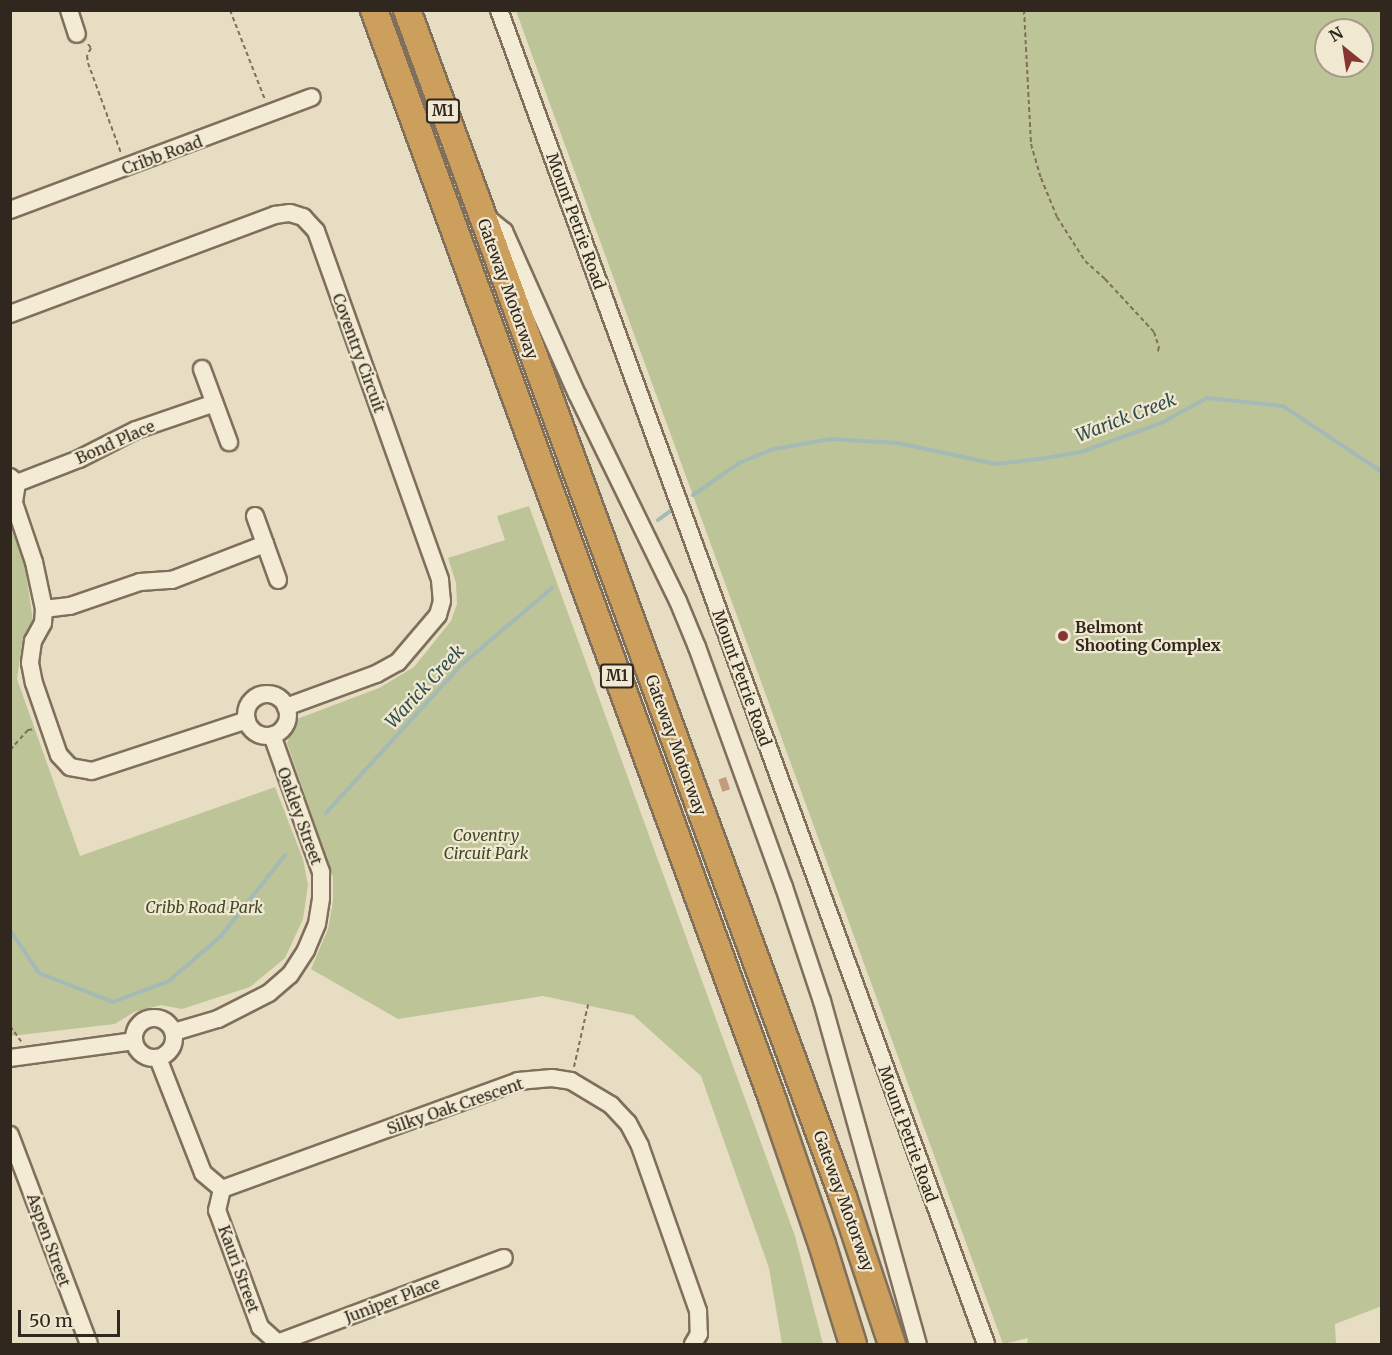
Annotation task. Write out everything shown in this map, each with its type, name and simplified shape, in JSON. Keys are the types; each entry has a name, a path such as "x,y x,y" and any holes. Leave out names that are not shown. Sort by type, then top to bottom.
{"highway":[{"name":"Gateway Motorway","path":"374,10 773,1101 822,1244 853,1344"},
{"name":"Gateway Motorway","path":"407,10 846,1207 892,1344"}],"street":[{"path":"69,10 77,33"},
{"name":"Mount Petrie Road","path":"499,10 986,1344"},
{"name":"Cribb Road","path":"10,210 312,97"},
{"path":"479,211 504,231 600,442 666,574 693,638 815,979 918,1344"},
{"name":"Coventry Circuit","path":"10,314 275,215 290,213 303,217 316,231 441,580 442,601 438,615 398,662 376,674 286,707"},
{"path":"202,369 229,442"},
{"name":"Bond Place","path":"14,480 79,459 136,430 214,404"},
{"path":"14,480 14,503 34,562 44,609 43,623 33,641 30,663 33,683 59,755 70,768 92,771 246,720"},
{"path":"255,516 278,580"},
{"path":"44,609 70,606 140,582 172,580 265,544"},
{"path":"261,695 276,696 286,707 285,724 272,735 256,732 246,720 249,705 261,695"},
{"name":"Oakley Street","path":"174,1032 218,1019 269,993 290,975 306,950 317,924 321,898 321,872 272,735"},
{"path":"149,1018 164,1020 174,1032 172,1048 158,1058 142,1055 134,1041 137,1027 149,1018"},
{"path":"10,1058 134,1041"},
{"path":"158,1058 203,1173 222,1189"},
{"name":"Silky Oak Crescent","path":"222,1189 518,1081 552,1078 571,1082 611,1105 628,1123 640,1146 698,1311 699,1334 693,1344"},
{"name":"Aspen Street","path":"10,1136 89,1344"},
{"name":"Kauri Street","path":"222,1189 217,1210 260,1327 279,1343"},
{"name":"Juniper Place","path":"279,1343 504,1258"}],"path":[{"path":"230,10 267,105"},
{"path":"1024,10 1031,144 1041,178 1057,217 1085,261 1154,332 1159,347 1156,354"},
{"path":"77,33 91,48 87,56 88,63 123,159"},
{"path":"10,750 28,730 49,725"},
{"path":"571,1082 588,1005"},
{"path":"10,1026 25,1047"}],"green space":[{"name":"Belmont Shooting Complex","path":"516,11 1381,11 1382,1306 1335,1324 1336,1344 1027,1344 1028,1338 1003,1344"},
{"name":"Coventry Circuit Park","path":"529,506 795,1236 823,1344 782,1344 769,1268 701,1076 633,1015 543,996 398,1019 311,969 328,929 333,901 333,877 287,743 297,719 379,688 414,667 451,621 457,604 456,583 448,558 505,540 497,516"},
{"name":"Cribb Road Park","path":"10,525 25,566 33,621 23,637 17,679 80,856 275,787 303,859 308,885 303,919 285,958 250,987 182,1009 161,1005 134,1012 115,1024 11,1036"}],"building":[{"path":"726,777 730,789 722,792 718,779"}],"waterway":[{"name":"Warick Creek","path":"693,495 739,463 774,449 831,439 898,443 996,464 1039,459 1081,452 1161,423 1207,398 1283,406 1382,472"},
{"name":"Warick Creek","path":"658,520 673,509"},
{"name":"Warick Creek","path":"326,813 460,666 552,588"},
{"name":"Warick Creek","path":"10,930 39,973 113,1002 169,981 221,936 285,855"}],"place":[{"name":"Belmont Shooting Complex","path":"1063,636"}]}
